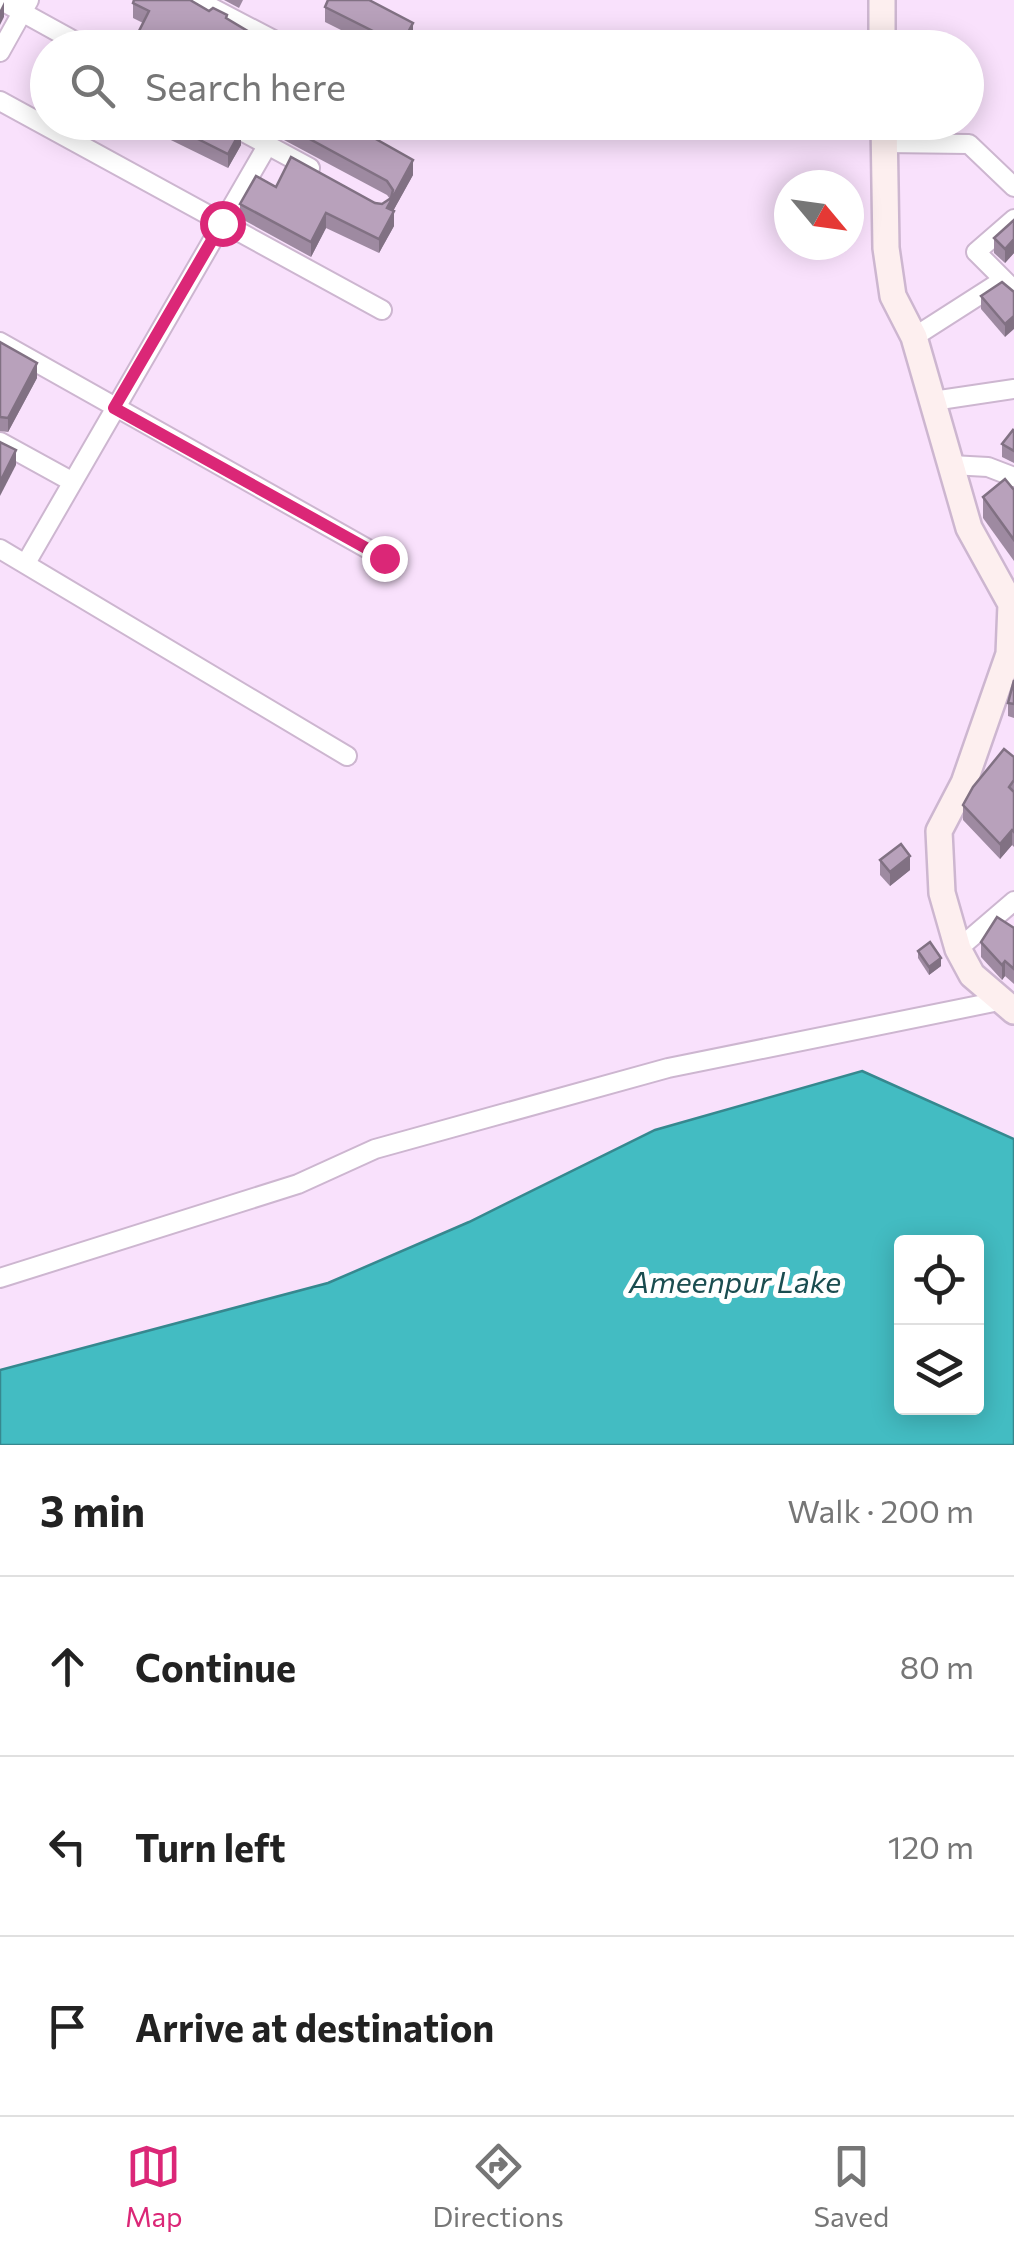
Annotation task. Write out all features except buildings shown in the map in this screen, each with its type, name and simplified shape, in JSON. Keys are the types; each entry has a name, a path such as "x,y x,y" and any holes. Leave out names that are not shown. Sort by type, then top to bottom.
{"street":[{"path":"0,0 26,6 61,30"},
{"path":"197,0 254,30"},
{"path":"882,0 882,30"},
{"path":"0,52 26,6"},
{"path":"0,100 30,115"},
{"path":"76,140 382,310"},
{"path":"256,140 332,180"},
{"path":"884,140 886,248 893,296 914,337 969,528 1011,604 1010,654 964,783 939,832 942,893 958,949 972,975 1006,1006"},
{"path":"938,140 978,149 1014,187"},
{"path":"26,564 267,146"},
{"path":"914,337 1008,285 976,252 1014,219"},
{"path":"0,342 384,558"},
{"path":"933,401 1014,389"},
{"path":"0,442 71,481"},
{"path":"951,466 988,467 1014,477"},
{"path":"0,549 347,756"},
{"path":"958,949 1014,901"},
{"path":"0,1278 298,1184 394,1144 668,1068 1006,1006"}],"water":[{"name":"Ameenpur Lake","path":"862,1071 1014,1139 1014,1445 0,1445 0,1370 328,1283 469,1222 655,1130"}],"route":[{"path":"222,223 114,408 384,558"}]}
